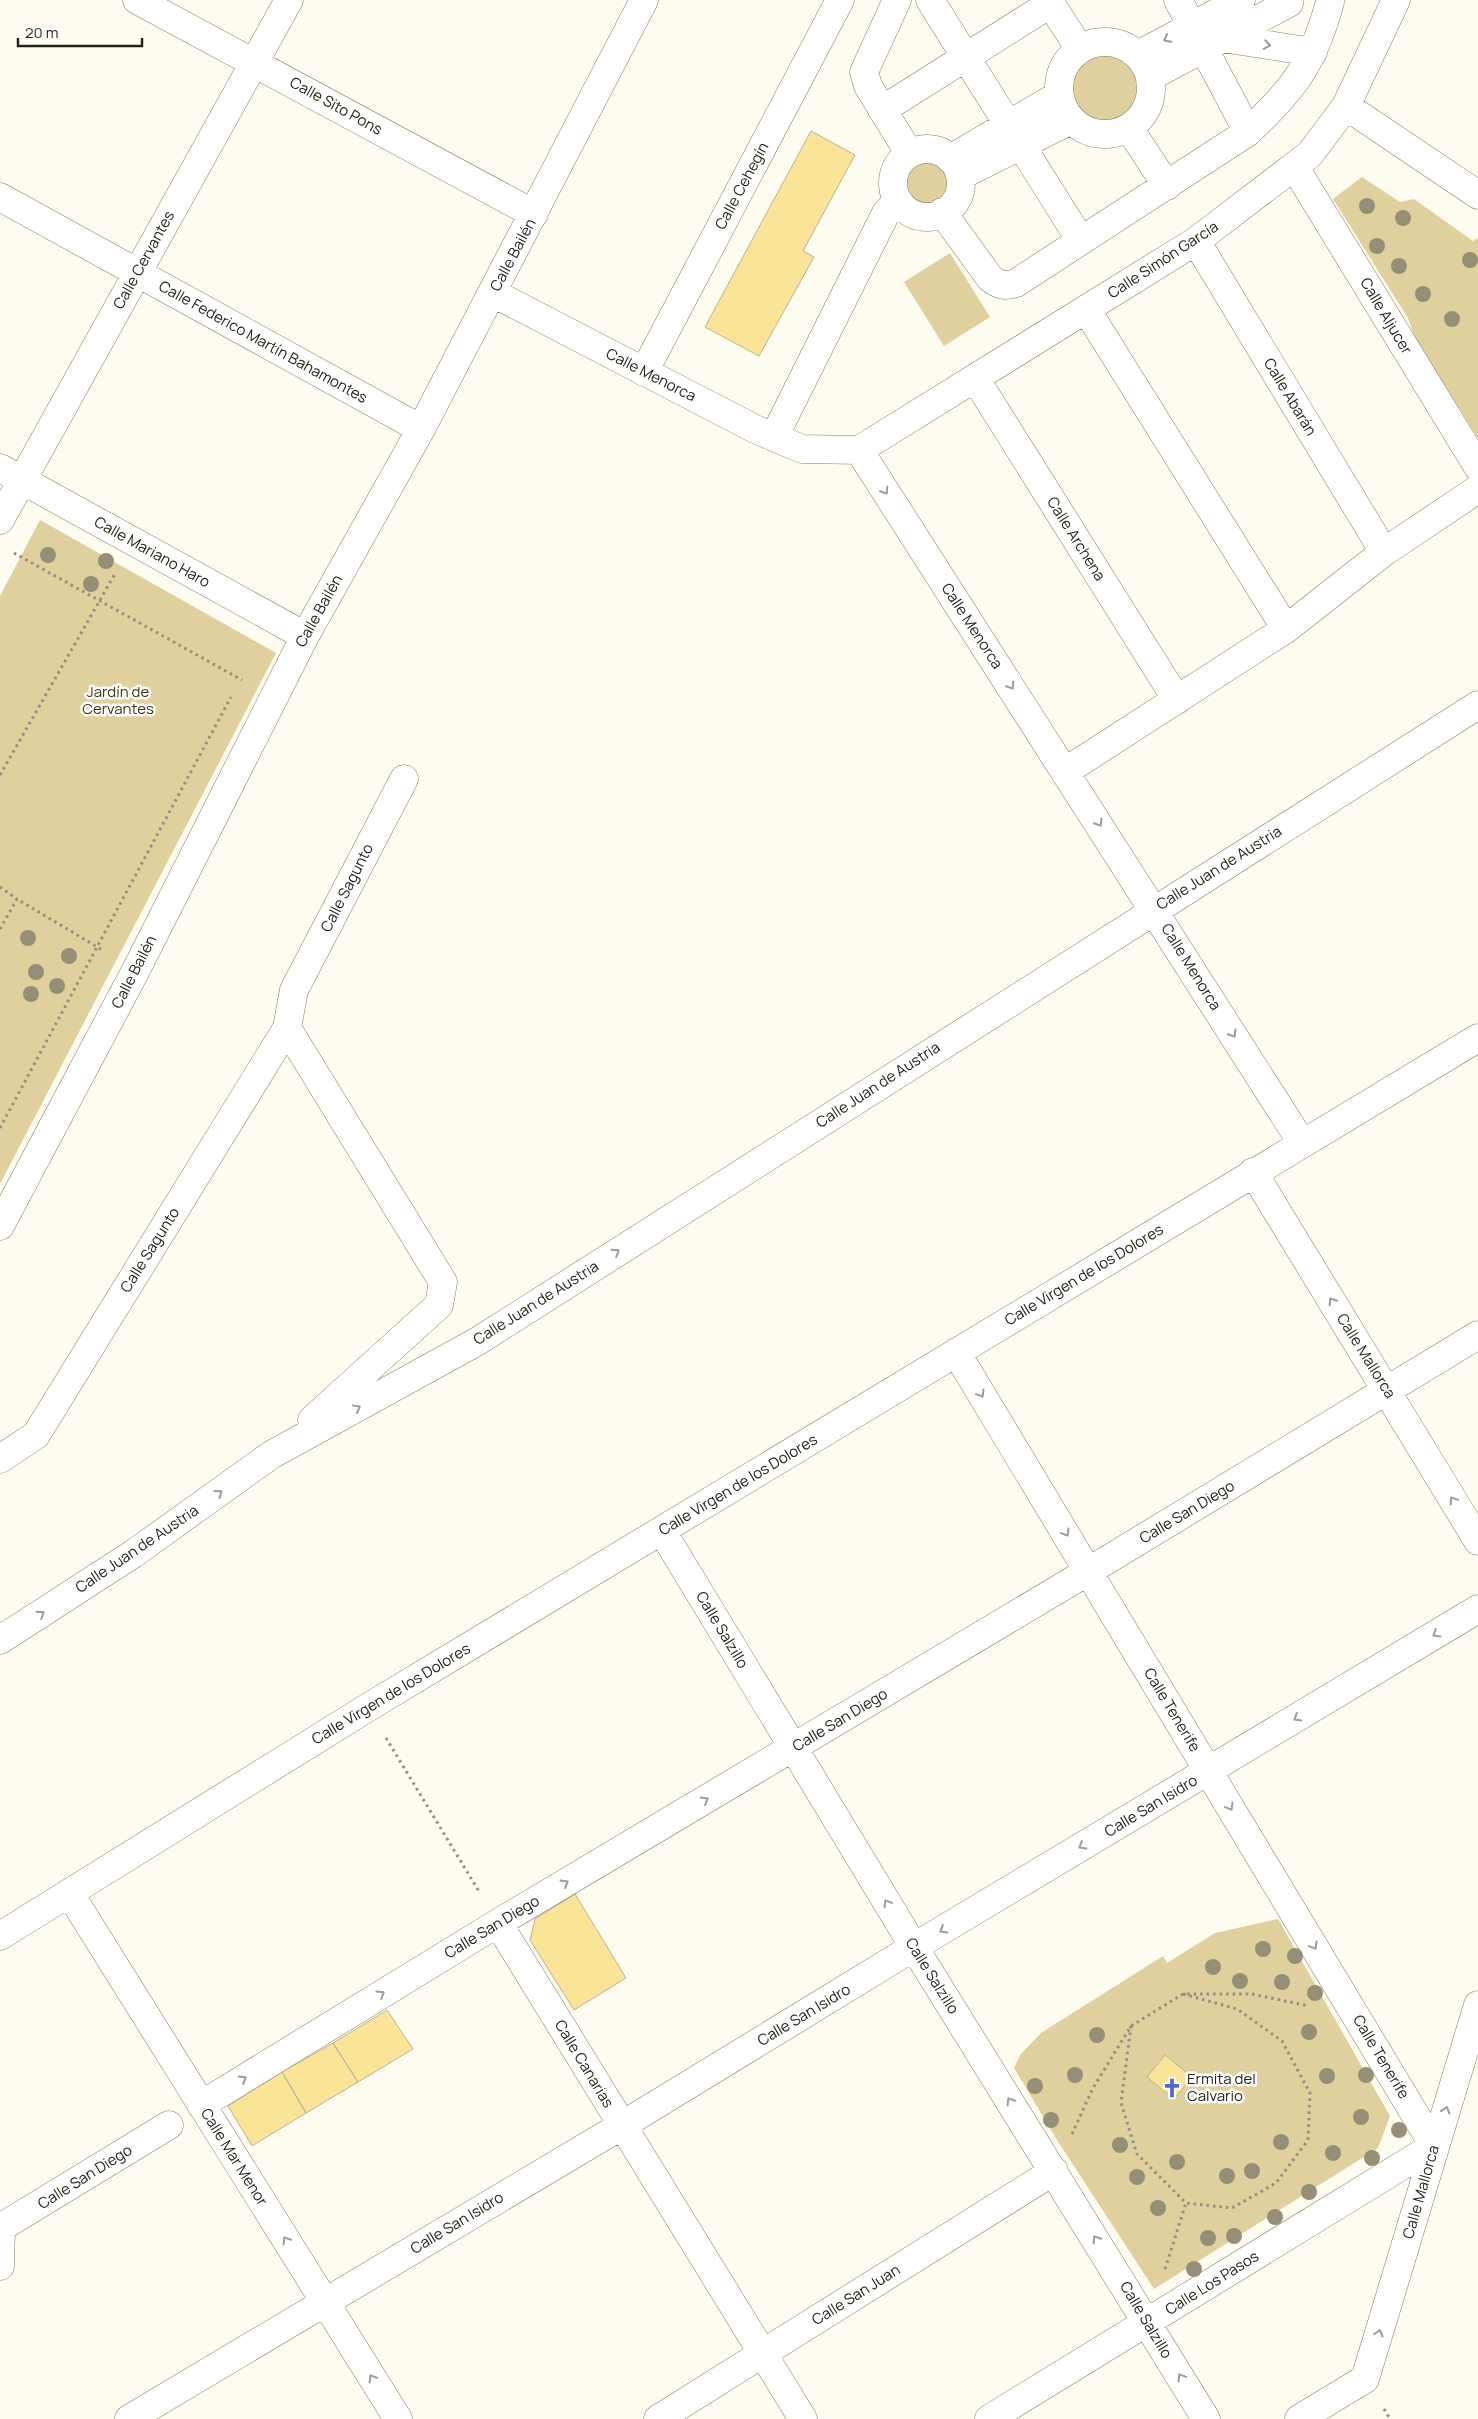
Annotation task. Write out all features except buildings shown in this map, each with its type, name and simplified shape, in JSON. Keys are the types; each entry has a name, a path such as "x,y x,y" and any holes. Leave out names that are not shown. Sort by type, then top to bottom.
{"street":[{"name":"Calle Sito Pons","path":"137,0 534,214"},
{"name":"Calle Cervantes","path":"0,520 11,474 136,272 289,0"},
{"name":"Calle Bailén","path":"0,1226 136,970 305,636 421,429 644,0"},
{"name":"Calle Cehegín","path":"644,372 840,0"},
{"path":"898,0 864,72 868,86 909,153"},
{"path":"930,0 1081,241"},
{"path":"1178,0 1206,38 1248,132"},
{"path":"1206,38 1241,0"},
{"name":"Calle Simón García","path":"859,450 1196,241 1310,154 1346,106 1396,0"},
{"path":"1144,66 1287,2 1307,10 1320,8 1331,1"},
{"path":"942,212 983,270 999,285 1008,286 1016,283 1248,132 1278,104 1301,75 1320,37 1331,1"},
{"path":"882,110 1049,2 1080,49"},
{"path":"1206,38 1313,52"},
{"path":"1094,42 1110,42 1125,46 1144,66 1151,98 1135,125 1121,132 1107,135 1091,133 1078,126 1067,116 1060,103 1061,73 1068,59 1080,49 1094,42"},
{"path":"955,168 1015,135 1059,95"},
{"path":"1346,106 1478,195"},
{"path":"1015,135 1071,120"},
{"path":"1129,128 1167,186"},
{"path":"932,149 943,153 955,168 959,192 954,203 942,212 925,217 905,209 898,201 894,191 896,169 901,160 909,153 932,149"},
{"name":"Calle Aljucer","path":"1294,166 1478,467"},
{"name":"Calle Federico Martín Bahamontes","path":"0,197 421,429"},
{"path":"774,437 886,213 898,201"},
{"name":"Calle Abarán","path":"1196,241 1384,552"},
{"name":"Calle Menorca","path":"493,293 774,437 802,449 859,450 1066,771 1302,1143"},
{"path":"1086,309 1286,629"},
{"name":"Calle Archena","path":"975,378 1178,700"},
{"name":"Calle Mariano Haro","path":"11,474 305,636"},
{"path":"1066,771 1286,629 1384,552 1478,489"},
{"name":"Calle Juan de Austria","path":"271,1455 478,1341 1478,704"},
{"name":"Calle Sagunto","path":"0,1459 36,1435 287,1028 294,990 404,779"},
{"name":"Calle Juan de Austria","path":"0,1640 133,1554 271,1455 439,1305 443,1282 287,1028"},
{"name":"Calle Virgen de los Dolores","path":"0,1936 368,1708 1253,1172 1478,1038"},
{"name":"Calle Mallorca","path":"1253,1172 1478,1541"},
{"name":"Calle San Diego","path":"201,2105 498,1923 1388,1392 1478,1335"},
{"name":"Calle Tenerife","path":"956,1352 1434,2146"},
{"name":"Calle Salzillo","path":"662,1531 914,1947 1148,2322 1206,2419"},
{"name":"Calle San Isidro","path":"129,2419 622,2126 914,1947 1478,1609"},
{"name":"Calle Mar Menor","path":"70,1894 398,2419"},
{"name":"Calle Canarias","path":"498,1923 803,2419"},
{"name":"Calle Mallorca","path":"1299,2419 1366,2379 1434,2146 1478,2005"},
{"name":"Calle San Diego","path":"0,2228 169,2125"},
{"name":"Calle Los Pasos","path":"989,2419 1434,2146"},
{"name":"Calle San Juan","path":"658,2419 1054,2171"},
{"path":"0,2228 0,2266"}],"path":[{"path":"0,775 134,541"},
{"path":"8,550 274,698"},
{"path":"236,688 241,679"},
{"path":"0,1128 232,696"},
{"path":"0,888 136,970"},
{"path":"0,929 17,899"},
{"path":"0,1113 6,1117"},
{"path":"368,1708 498,1923"},
{"path":"1054,2171 1093,2088 1131,2026 1183,1994 1252,1994 1314,2008"},
{"path":"1131,2026 1122,2103 1137,2154 1186,2203 1232,2208 1276,2182 1308,2140 1310,2093 1282,2041 1238,2009 1183,1994"},
{"path":"1148,2322 1186,2203"}],"green space":[{"path":"1106,46 1129,53 1141,65 1148,88 1141,111 1129,123 1106,130 1083,123 1071,111 1064,88 1071,65 1083,53"},
{"path":"927,155 938,157 947,163 953,172 955,183 953,194 947,203 938,209 927,211 916,209 907,203 901,194 899,183 901,172 907,163 916,157"},
{"path":"1362,177 1400,202 1414,199 1473,241 1478,238 1478,438 1414,336 1408,318 1333,199"},
{"path":"950,253 990,317 944,346 904,282"},
{"name":"Jardín de Cervantes","path":"40,520 276,653 0,1184 0,596"},
{"path":"1278,1919 1390,2116 1378,2148 1154,2289 1057,2140 1014,2068 1021,2054 1041,2033 1163,1956 1167,1963 1215,1933"}],"place":[{"name":"Ermita del Calvario","path":"1172,2088"}]}
